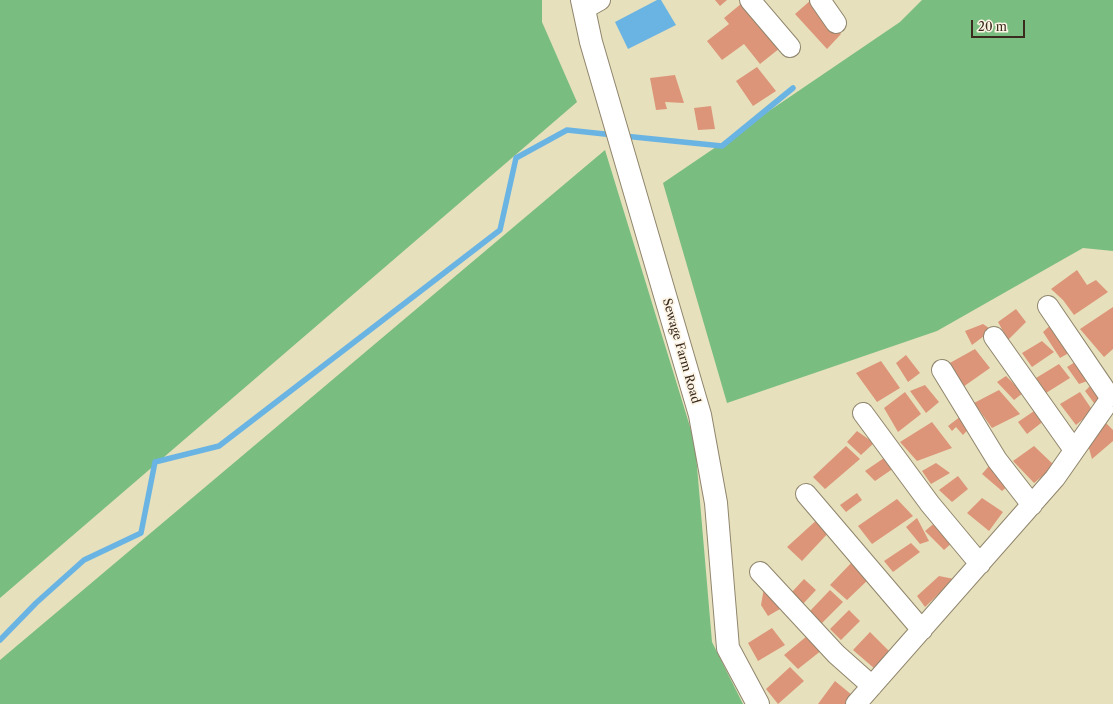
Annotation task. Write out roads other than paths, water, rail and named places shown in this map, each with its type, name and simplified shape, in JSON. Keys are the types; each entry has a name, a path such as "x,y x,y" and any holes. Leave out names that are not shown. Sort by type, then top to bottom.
{"main road":[{"name":"Sewage Farm Road","path":"589,3 590,42 700,415 716,503 728,648 758,704"}],"street":[{"path":"750,0 790,47"},
{"path":"820,0 836,23"},
{"path":"856,704 1055,478 1111,396 1048,306"},
{"path":"994,337 1074,450"},
{"path":"942,370 997,460 1032,505"},
{"path":"863,413 930,504 980,564"},
{"path":"806,494 922,630"},
{"path":"760,572 836,654 872,686"}],"water":[{"path":"657,0 661,0 676,25 628,49 615,22"}],"waterway":[{"path":"624,136 722,146 793,88"},
{"path":"0,640 36,603 84,560 141,533 155,462 219,446 500,230 516,158 567,130 614,135"}]}
